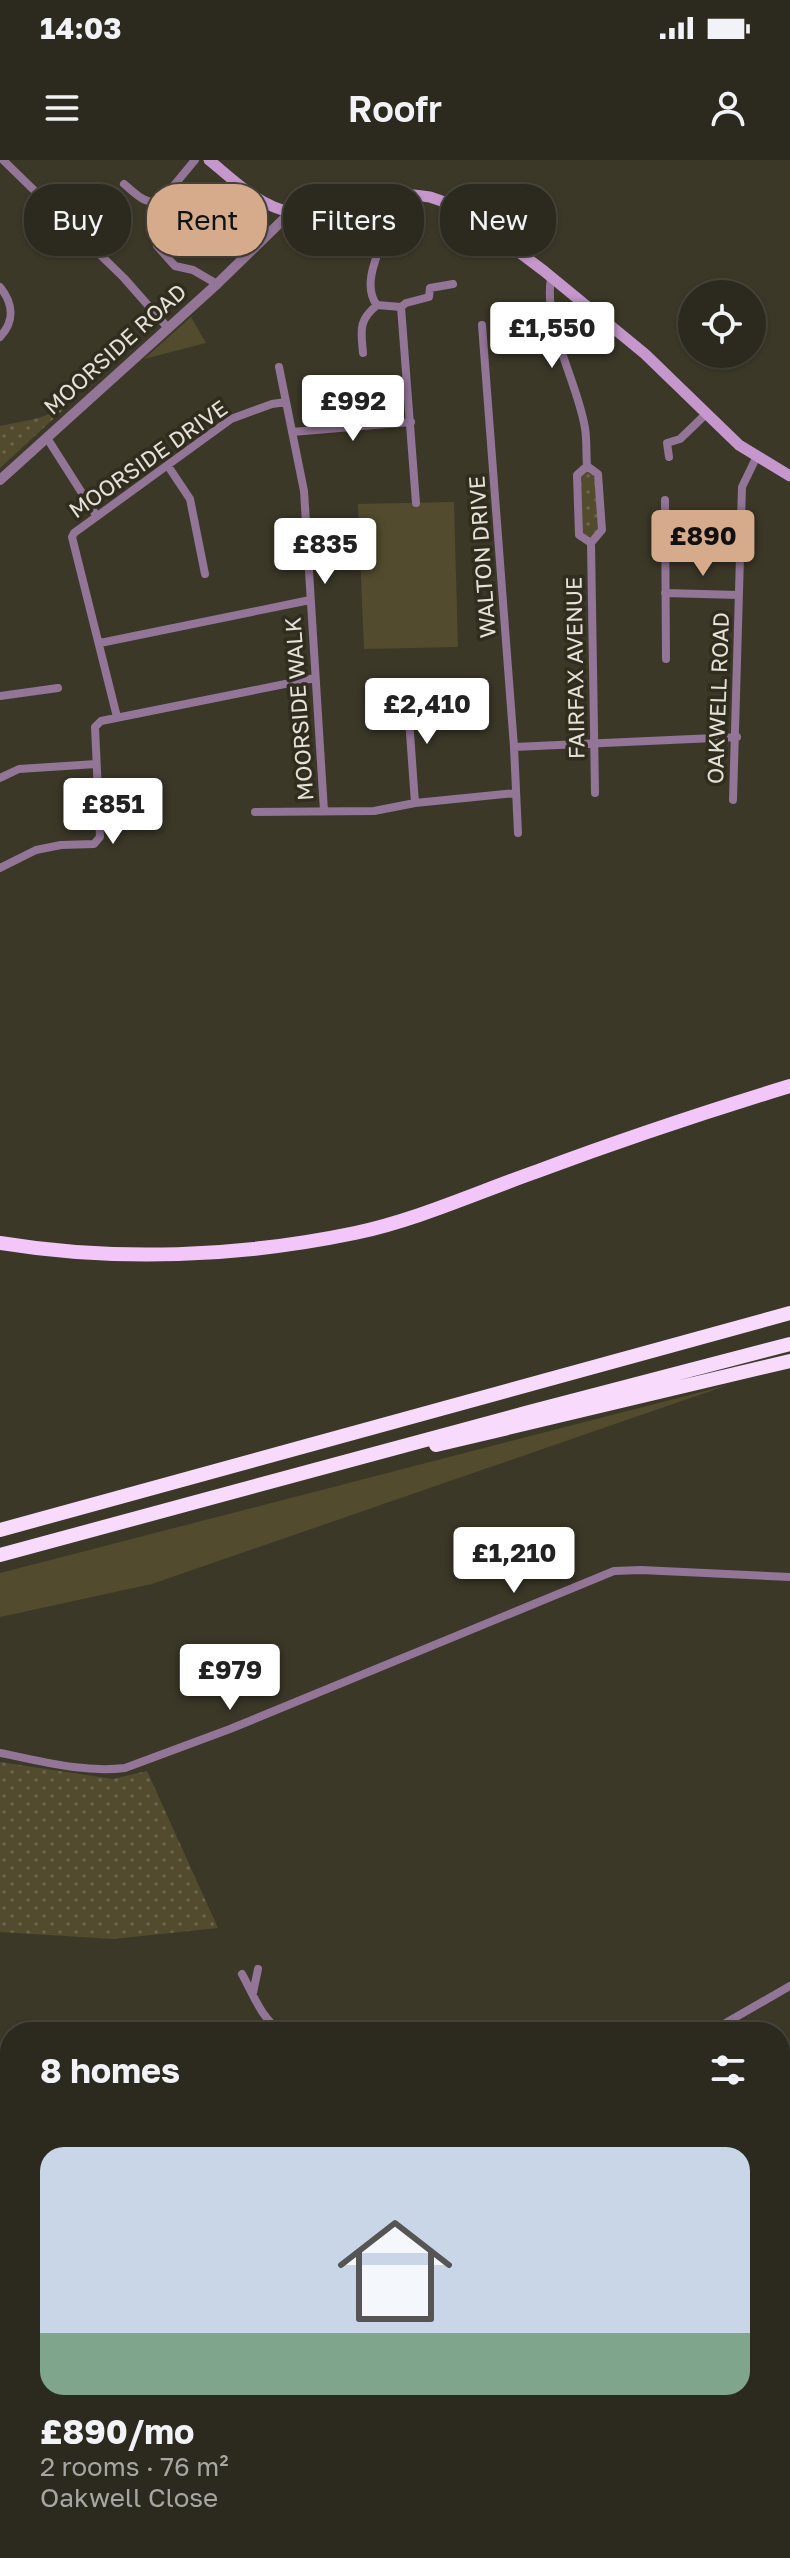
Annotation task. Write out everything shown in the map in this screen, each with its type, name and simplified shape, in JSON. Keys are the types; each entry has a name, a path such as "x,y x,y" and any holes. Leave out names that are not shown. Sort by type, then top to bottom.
{"highway":[{"path":"0,1243 82,1252 189,1254 356,1233 433,1209 655,1128 790,1086"},
{"path":"0,1530 790,1313"},
{"path":"0,1555 790,1344"},
{"path":"359,1458 459,1441 790,1361"}],"main road":[{"path":"209,160 257,199 283,211"},
{"path":"424,195 467,213 645,354 739,445 790,476"}],"street":[{"path":"3,160 124,278 168,328"},
{"path":"176,184 195,160"},
{"name":"MOORSIDE ROAD","path":"0,480 217,284 283,220"},
{"path":"166,256 175,266 193,270 217,284"},
{"path":"377,256 372,272 372,298 377,305"},
{"name":"FAIRFAX AVENUE","path":"551,278 548,294 585,428 587,466"},
{"path":"363,353 361,328 365,315 377,305 401,307 429,297 430,288 453,284"},
{"path":"0,287 8,297 11,309 10,323 0,337"},
{"path":"401,307 416,503"},
{"name":"WALTON DRIVE","path":"482,325 518,833"},
{"name":"MOORSIDE WALK","path":"279,367 304,491 324,811"},
{"name":"MOORSIDE DRIVE","path":"117,717 72,537 96,515 231,419 286,402"},
{"path":"669,457 667,443 680,439 706,414"},
{"path":"292,432 411,422"},
{"path":"47,438 96,515"},
{"name":"OAKWELL ROAD","path":"733,800 742,487 757,456"},
{"path":"168,466 190,499 205,574"},
{"name":"FAIRFAX AVENUE","path":"587,466 598,474 602,530 591,543 595,793"},
{"name":"FAIRFAX AVENUE","path":"587,466 577,475 579,535 591,543"},
{"path":"665,500 666,659"},
{"path":"665,593 739,595"},
{"path":"100,643 310,600"},
{"path":"0,868 36,850 61,845 94,844 100,837 95,727 101,721 315,678"},
{"path":"0,696 58,688"},
{"path":"407,691 415,803"},
{"path":"514,747 737,737"},
{"path":"0,778 19,769 37,766 96,764"},
{"path":"255,812 374,811 415,803 515,793"},
{"path":"0,1753 65,1766 109,1770 125,1768 230,1729 614,1571 668,1570 790,1577"},
{"path":"253,1993 258,1969"},
{"path":"242,1974 257,2007 270,2022"},
{"path":"727,2022 790,1986"}],"shaded area":[{"path":"191,317 206,343 144,359"},
{"path":"65,408 0,468 0,426 39,418"},
{"path":"587,466 598,474 602,530 591,543 579,535 577,475"},
{"path":"454,502 458,647 364,649 358,504"},
{"path":"728,1385 152,1584 0,1617 0,1573"},
{"path":"0,1762 113,1779 147,1771 218,1928 113,1939 0,1932"}]}
